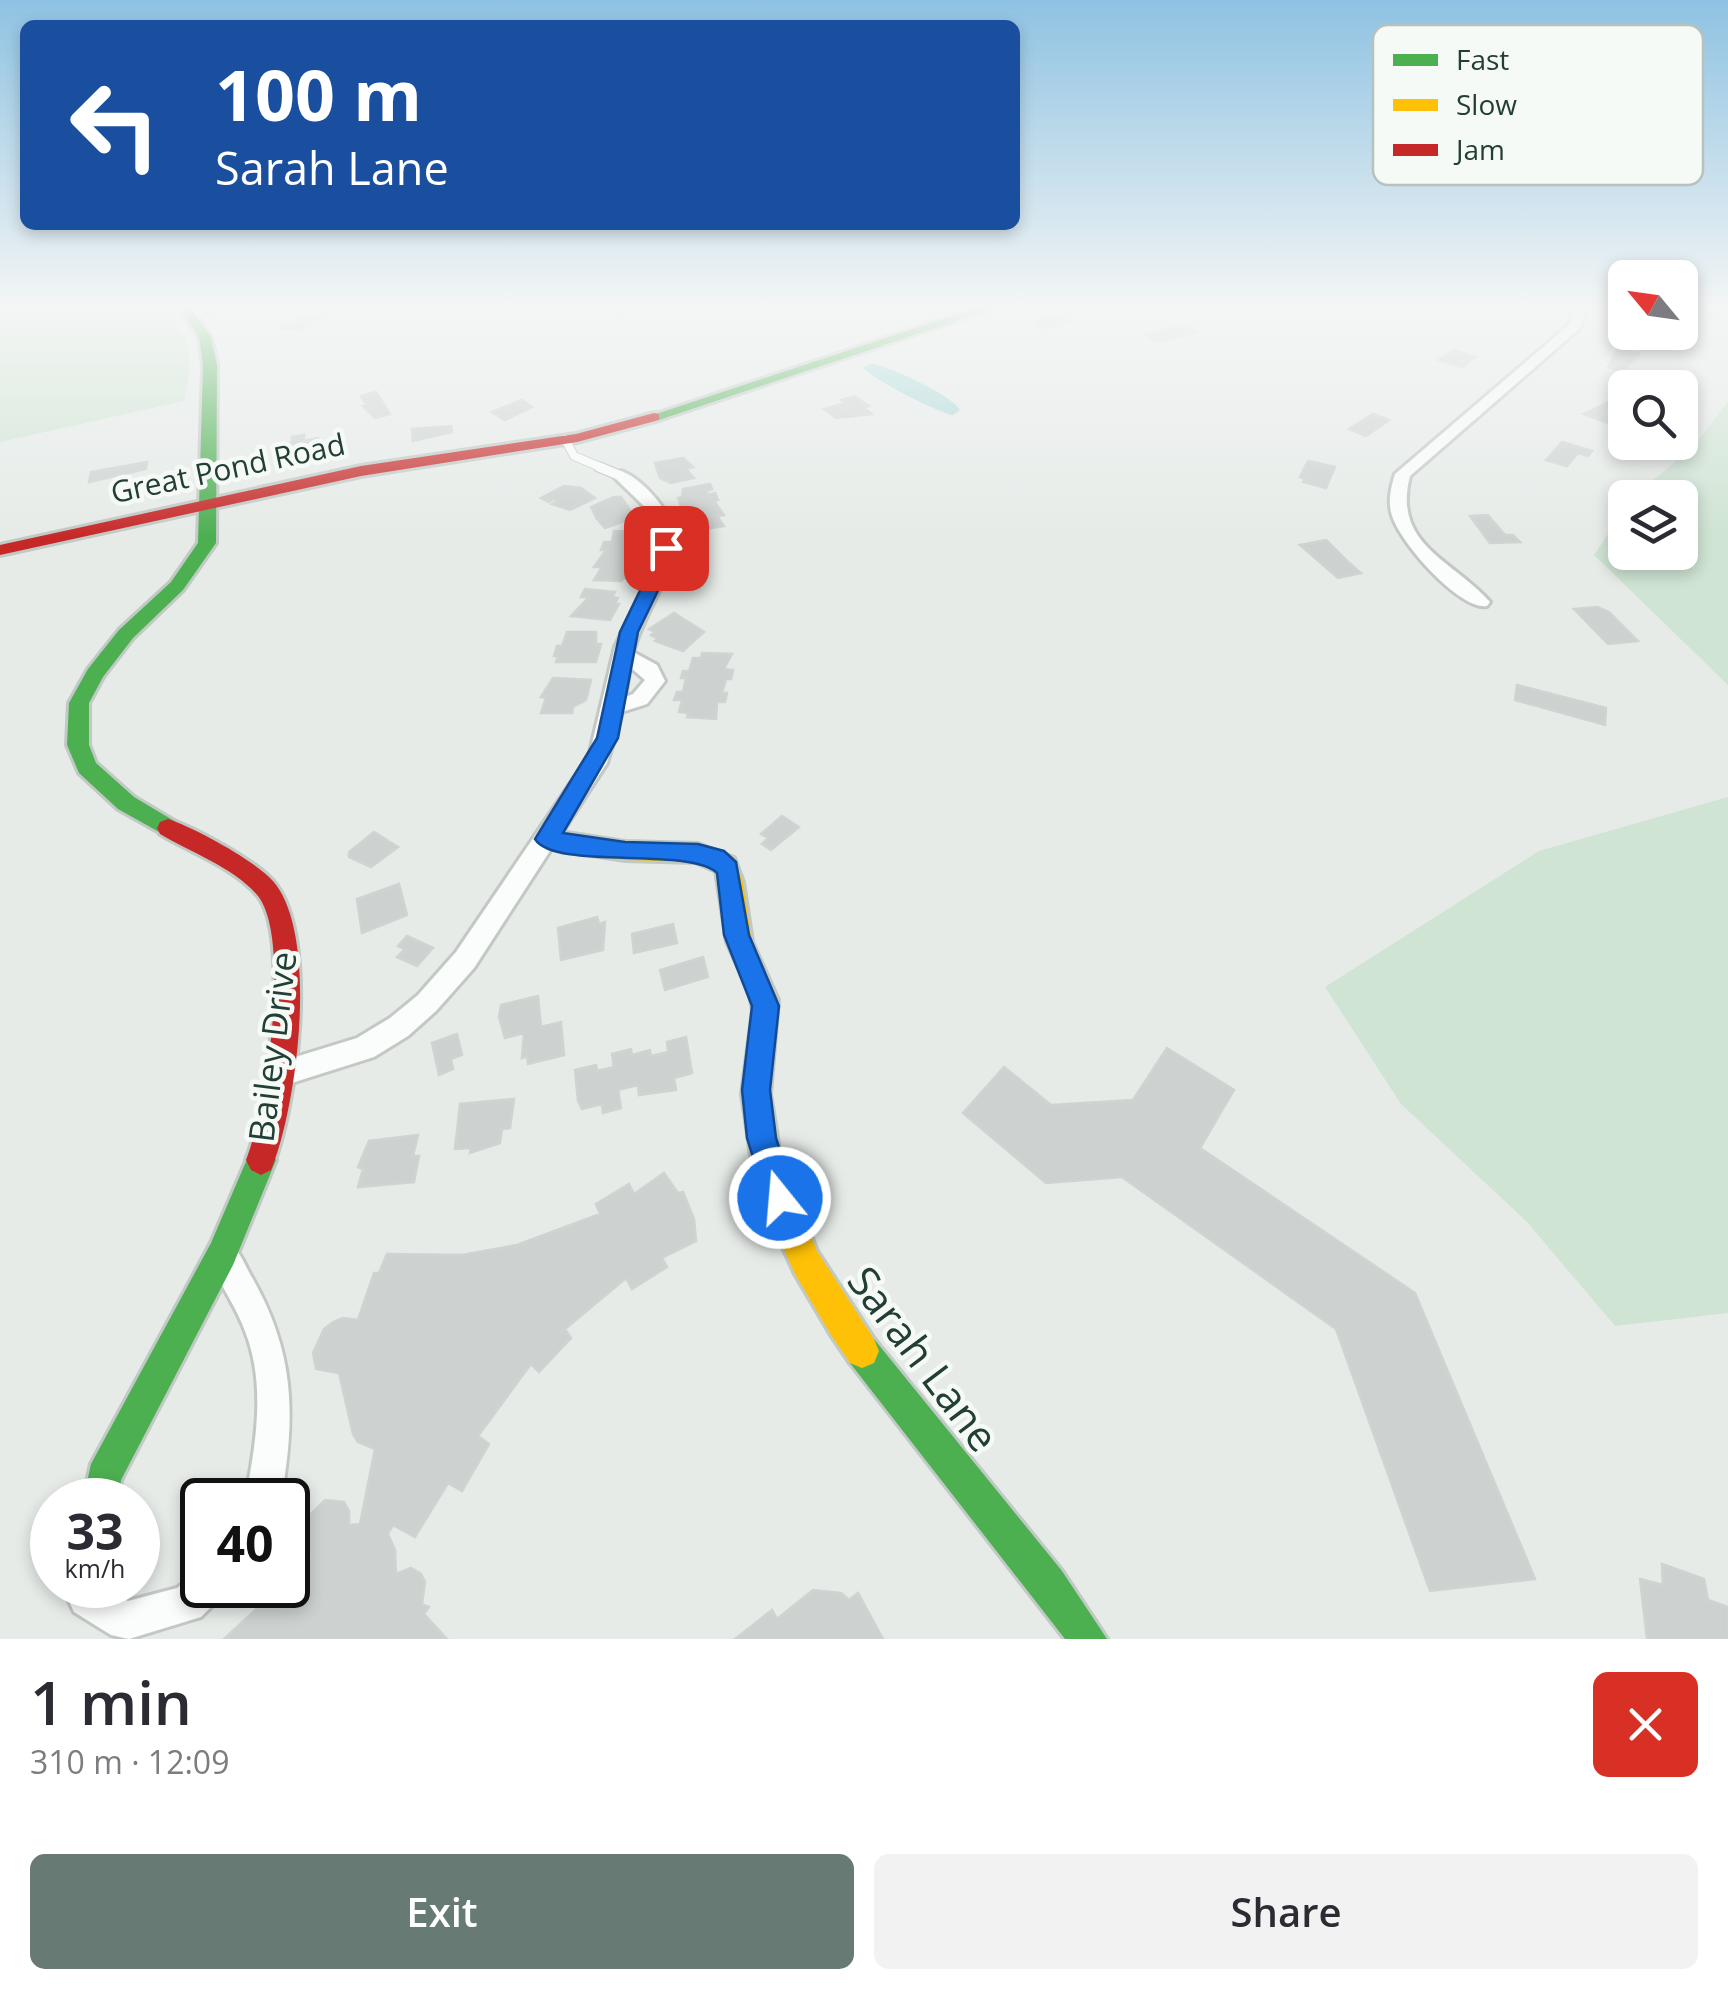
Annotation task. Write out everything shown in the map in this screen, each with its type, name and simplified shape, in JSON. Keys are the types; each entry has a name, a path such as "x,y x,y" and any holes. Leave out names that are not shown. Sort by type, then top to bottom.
{"street":[{"name":"Bailey Drive","path":"104,1478 222,1254 270,1137 290,955 283,916 266,888 126,804 87,766 78,745 79,703 94,674 126,634 177,586 207,543 209,384"},
{"name":"Great Pond Road","path":"0,550 361,471 565,440 646,420 755,384"},
{"path":"1480,602 1436,566 1412,540 1399,520 1397,486 1402,474 1507,384"},
{"path":"276,1074 364,1048 411,1017 465,960 599,758 615,707 632,626 659,570 666,541 658,514 644,494 621,476"},
{"path":"615,707 640,698 655,681 650,670 624,655"},
{"name":"Sarah Lane","path":"547,839 625,851 698,853 715,858 728,869 736,935 766,1006 756,1090 761,1138 780,1198 809,1266 849,1334 1049,1584 1088,1639"},
{"path":"222,1254 264,1337 272,1379 267,1478"},
{"path":"102,1608 125,1622 180,1606"}],"lane":[{"path":"565,440 574,456 621,476"}],"green space":[{"path":"0,384 187,384 184,401 0,442"},
{"path":"1728,401 1728,685 1609,570 1698,570 1698,480 1653,480 1677,460 1698,460 1698,441"},
{"path":"1608,534 1608,569 1594,555"},
{"path":"1728,797 1728,1313 1615,1326 1527,1222 1401,1104 1325,987 1539,851"}],"water":[{"path":"888,384 924,384 960,410 953,415 945,413"}],"building":[{"path":"376,392 390,414 375,418 363,406 366,405 361,396"},
{"path":"854,396 869,406 864,408 872,414 836,418 824,409 846,403 841,400"},
{"path":"522,400 532,407 505,420 492,412"},
{"path":"1608,402 1608,423 1584,414"},
{"path":"1373,414 1389,420 1366,436 1349,429"},
{"path":"451,426 452,432 413,441 412,429"},
{"path":"304,435 304,441 318,438 319,448 274,455 274,446 292,443 292,437"},
{"path":"1562,442 1592,451 1588,456 1578,453 1567,466 1546,460"},
{"path":"683,458 693,467 686,469 694,478 671,483 660,478 655,463"},
{"path":"1308,461 1335,467 1326,488 1303,482 1305,478 1300,477"},
{"path":"147,462 146,469 89,482 91,472"},
{"path":"710,484 712,489 706,491 708,495 715,493 718,500 714,501 724,515 717,516 724,526 699,530 687,523 678,498 682,497 683,489"},
{"path":"564,486 581,488 595,498 570,510 552,504 558,501 554,499 549,502 541,498"},
{"path":"621,497 633,514 627,516 630,519 605,528 599,521 605,519 597,519 591,507"},
{"path":"1488,515 1505,535 1513,535 1520,542 1490,543 1470,516"},
{"path":"614,531 638,532 637,536 642,536 640,542 644,542 633,571 621,581 594,580 602,567 594,567 606,550 601,550 604,542 612,542"},
{"path":"1326,540 1361,573 1338,578 1300,545"},
{"path":"585,589 615,592 612,597 618,598 615,604 619,604 610,620 571,616 589,597 581,597"},
{"path":"1597,607 1609,612 1638,641 1608,644 1574,609"},
{"path":"674,613 704,632 683,651 655,641 658,639 651,635 655,632 649,629"},
{"path":"567,632 596,632 596,644 601,644 596,662 556,662 557,646 562,646"},
{"path":"702,653 732,654 724,669 733,670 731,679 726,679 722,693 727,693 725,702 717,702 716,719 687,717 688,713 679,712 682,700 674,700 677,692 683,692 683,671 689,671 693,658 701,658"},
{"path":"553,678 591,680 586,700 573,707 572,713 541,713 546,698 541,697"},
{"path":"1517,685 1606,708 1605,725 1515,700"},
{"path":"782,816 799,827 771,850 762,844 768,838 761,834"},
{"path":"374,832 398,847 371,867 349,857 349,852"},
{"path":"399,884 407,915 362,933 357,899"},
{"path":"597,917 599,924 605,922 603,950 561,960 558,928"},
{"path":"673,924 677,943 634,953 632,934"},
{"path":"407,936 433,948 417,966 397,957 405,949 398,946"},
{"path":"703,957 708,977 665,990 660,970"},
{"path":"538,996 541,1027 561,1022 564,1055 528,1064 527,1056 522,1058 524,1033 505,1038 499,1017 501,1005"},
{"path":"457,1034 462,1055 451,1059 453,1069 439,1075 432,1043"},
{"path":"686,1037 692,1073 674,1078 676,1090 639,1095 638,1085 618,1090 621,1108 603,1113 602,1104 582,1109 575,1070 596,1065 597,1071 614,1067 612,1054 631,1049 632,1055 650,1050 651,1056 668,1052 667,1042"},
{"path":"1167,1048 1234,1090 1200,1148 1415,1293 1535,1579 1430,1591 1336,1329 1122,1177 1046,1183 963,1113 1004,1067 1051,1105 1133,1100"},
{"path":"514,1099 510,1128 502,1129 500,1143 470,1153 471,1148 455,1149 460,1104"},
{"path":"418,1135 413,1156 419,1156 414,1182 358,1187 363,1169 358,1167 369,1141"},
{"path":"664,1173 678,1193 683,1192 694,1219 696,1241 662,1258 667,1267 632,1289 626,1278 565,1329 571,1338 539,1372 531,1364 478,1436 489,1444 462,1491 448,1483 415,1537 393,1525 388,1534 395,1550 396,1574 411,1568 421,1574 425,1582 422,1604 429,1607 424,1614 447,1639 224,1639 257,1608 310,1608 310,1515 325,1500 344,1502 349,1525 360,1524 375,1449 358,1442 353,1434 339,1373 316,1369 313,1353 324,1329 333,1322 343,1318 358,1320 374,1273 379,1273 387,1254 462,1255 517,1245 600,1214 596,1204 629,1184 634,1194"},
{"path":"1662,1564 1704,1579 1708,1600 1728,1607 1728,1639 1647,1639 1640,1579 1663,1585"},
{"path":"813,1590 841,1593 849,1600 858,1593 883,1639 735,1639 772,1610 777,1619"}],"traffic: fast":[{"path":"168,828 126,803 87,767 78,745 79,703 95,674 126,634 177,586 207,543 210,384"},
{"path":"654,417 754,384"},
{"path":"104,1478 222,1254 261,1160"},
{"path":"862,1351 1049,1584 1088,1639"}],"traffic: slow":[{"path":"547,839 625,851 698,853 726,865 740,942 765,1000 756,1094 767,1162 790,1230 806,1263 862,1351"}],"traffic: jam":[{"path":"0,550 361,471 577,438 654,417"},
{"path":"168,828 258,882 279,910 288,971 286,1007 270,1137 261,1160"}],"route":[{"path":"666,548 629,632 608,738 547,839 625,851 698,853 715,858 728,869 736,935 749,958 766,1006 756,1090 761,1138 780,1198"}]}
